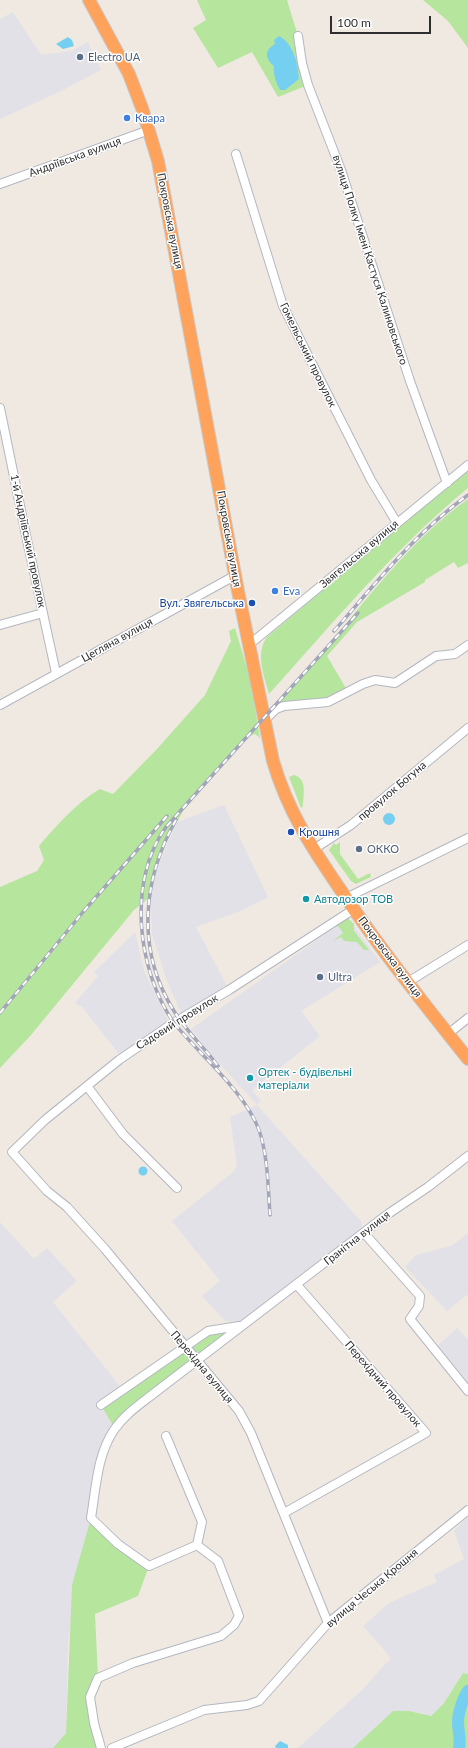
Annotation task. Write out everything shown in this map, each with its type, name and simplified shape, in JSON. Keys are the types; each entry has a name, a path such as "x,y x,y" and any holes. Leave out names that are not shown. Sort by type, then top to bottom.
{"highway":[{"name":"Покровська вулиця","path":"89,0 130,74 149,130 163,182 236,575 266,719 273,761 281,786 291,811 346,898 408,982 468,1059"}],"street":[{"name":"вулиця Полку Імені Кастуся Калиновського","path":"298,36 302,63 308,85 340,170 410,381 447,483"},
{"name":"Андріївська вулиця","path":"0,184 149,130"},
{"name":"Гомельський провулок","path":"236,154 283,306 370,480 397,522"},
{"name":"1-й Андріївський провулок","path":"0,408 56,673"},
{"name":"Звягельська вулиця","path":"250,644 468,465"},
{"name":"Цегляна вулиця","path":"0,705 236,575"},
{"path":"0,625 43,613"},
{"path":"266,719 276,709 284,706 328,702 363,684 375,680 395,682 436,656 455,654 468,645"},
{"name":"провулок Богуна","path":"314,849 351,825 468,728"},
{"path":"346,898 468,838"},
{"name":"Садовий провулок","path":"12,1152 45,1120 119,1060 166,1028 229,990 354,909"},
{"path":"408,982 468,945"},
{"path":"448,1034 468,1018"},
{"path":"87,1086 123,1134 177,1188"},
{"name":"Перехідна вулиця","path":"12,1152 47,1191 67,1207 105,1249 239,1411 251,1433 328,1623"},
{"name":"Гранітна вулиця","path":"197,1545 149,1566 118,1544 91,1518 102,1455 115,1429 131,1411 364,1233 468,1156"},
{"path":"364,1233 420,1296 419,1306 410,1319 468,1391"},
{"name":"Перехідний провулок","path":"284,1513 426,1433 297,1285"},
{"name":"Гранітна вулиця","path":"101,1405 208,1332 229,1329 247,1322"},
{"path":"101,1748 94,1724 90,1697 98,1678 133,1663 221,1636 234,1626 239,1616 218,1561 197,1545 202,1522 166,1436"},
{"name":"вулиця Чеська Крошня","path":"112,1748 204,1710 247,1705 259,1701 328,1623 468,1510"}],"shaded area":[{"path":"13,12 41,55 71,51 88,42 101,70 59,92 0,119 0,19"},
{"path":"224,805 268,897 238,912 196,927 229,990 183,1017 166,979 152,933 150,897 157,867 177,822"},
{"path":"348,918 380,962 301,1011 320,1036 252,1090 261,1101 257,1105 209,1052 191,1029"},
{"path":"135,932 144,971 170,1025 122,1058 82,1007 75,1003 98,976 94,972"},
{"path":"257,1105 361,1221 364,1233 247,1322 225,1321 202,1296 220,1281 172,1221 233,1172 237,1166 230,1117"},
{"path":"0,1222 34,1259 47,1248 77,1281 53,1302 123,1390 115,1429 102,1455 68,1641 66,1733 54,1748 0,1748"},
{"path":"468,1233 468,1294 447,1311 405,1267 416,1255 451,1246"},
{"path":"457,1328 468,1340 468,1391 434,1349"},
{"path":"468,1516 468,1674 463,1673 444,1703 431,1716 409,1711 393,1711 353,1748 298,1748 363,1689 391,1658 363,1626 389,1603 437,1582 434,1575 464,1559 454,1531"}],"green space":[{"path":"197,0 287,0 298,36 308,85 278,97 252,52 218,68 193,28 206,20"},
{"path":"423,0 468,0 468,48 448,21"},
{"path":"468,471 468,488 441,511 389,561 269,694 263,672 261,657 263,644 267,637 425,504"},
{"path":"468,499 468,563 458,568 454,562 425,580 425,582 357,622 327,656 347,690 320,702 280,703 275,706 320,656 402,558 433,527"},
{"path":"235,628 250,678 260,738 255,734 247,737 183,811 168,838 157,867 150,897 134,910 31,1035 0,1068 0,887 37,871 44,860 39,846 67,815 100,789 113,794 157,749 205,695 231,641 229,631"},
{"path":"294,775 301,780 304,788 303,806 301,808 289,777"},
{"path":"340,842 340,854 358,879 370,873 371,877 356,884 351,881 329,850 334,843 336,845"},
{"path":"348,918 354,924 354,931 369,950 364,950 357,942 344,941 341,937 333,941 343,933 339,927 335,926"},
{"path":"208,1331 231,1334 115,1429 101,1405"},
{"path":"91,1518 149,1566 138,1596 95,1614 98,1678 90,1697 101,1748 53,1748 66,1733 72,1585"},
{"path":"463,1673 468,1674 468,1748 353,1748 393,1711 409,1711 431,1716 444,1703"}],"water":[{"path":"279,36 292,49 299,79 285,90 280,90 275,78 274,66 267,58 267,52 271,46 275,44 274,40"},
{"path":"68,37 72,40 74,46 63,49 56,44"},
{"path":"389,813 393,815 395,819 393,823 389,825 385,823 383,819 385,815"},
{"path":"141,1167 145,1167 147,1171 145,1175 141,1175 139,1173 139,1169"},
{"path":"280,1741 288,1745 288,1748 276,1748 275,1746"}],"waterway":[{"path":"459,1748 459,1714 468,1691"}],"railway":[{"path":"334,631 397,559 431,525 468,495"},
{"path":"270,1215 266,1161 259,1130 252,1116 233,1088 174,1023 161,1002 152,978 145,952 142,925 142,899 146,873 154,849 166,827 358,613"},
{"path":"0,1013 83,912 167,816"},
{"path":"176,820 156,867 150,891 148,916 149,940 154,964 162,988 174,1011 218,1066"}],"place":[{"name":"Electro UA","path":"80,57"},
{"name":"Квара","path":"127,118"},
{"name":"Eva","path":"275,591"},
{"name":"Вул. Звягельська","path":"252,603"},
{"name":"Крошня","path":"291,832"},
{"name":"ОККО","path":"359,849"},
{"name":"Автодозор ТОВ","path":"306,899"},
{"name":"Ultra","path":"320,977"},
{"name":"Ортек - будівельні матеріали","path":"250,1078"}]}
